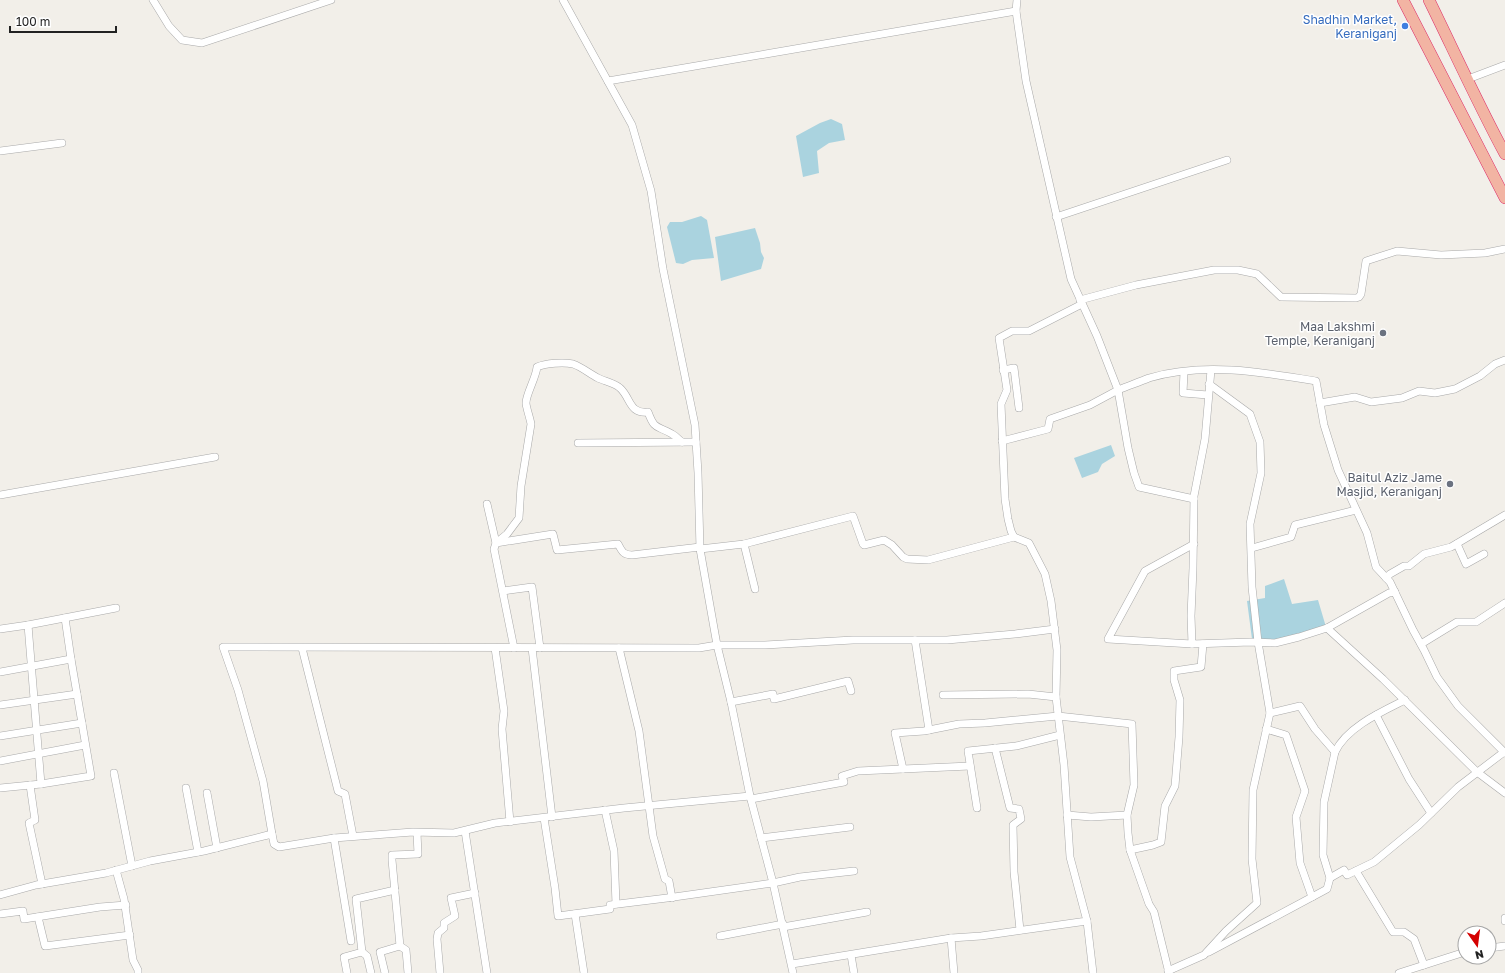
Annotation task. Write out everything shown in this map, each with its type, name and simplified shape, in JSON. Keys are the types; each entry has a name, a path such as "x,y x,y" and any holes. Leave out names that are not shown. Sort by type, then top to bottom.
{"highway":[{"path":"1403,0 1505,198"},
{"path":"1429,0 1468,79 1482,112 1505,154"}],"street":[{"path":"153,0 169,26 182,40 202,43 331,0"},
{"path":"563,0 632,125 651,191 663,270 696,426 700,548 718,645 750,798 773,883 792,964 792,973"},
{"path":"1017,0 1016,11 1026,81 1071,279 1098,336 1118,390 1134,473 1139,487 1194,499"},
{"path":"608,80 1016,11"},
{"path":"1468,79 1505,65"},
{"path":"0,151 62,143"},
{"path":"1056,216 1227,160"},
{"path":"1014,537 1008,519 1005,499 1001,404 1007,390 999,338 1012,332 1029,331 1081,302 1136,285 1214,270 1238,270 1257,274 1281,297 1356,298 1361,294 1366,261 1397,251 1441,256 1485,253 1505,249"},
{"path":"1320,403 1355,397 1371,402 1402,398 1420,391 1435,393 1455,389 1480,376 1494,364 1505,360"},
{"path":"496,543 507,534 519,518 521,486 531,424 526,403 536,375 537,367 545,364 574,364 594,376 619,387 632,407 640,412 648,412 656,428 673,434 682,442"},
{"path":"1004,370 1014,368 1019,408"},
{"path":"1192,644 1191,616 1194,499 1205,439 1211,370"},
{"path":"1002,441 1048,429 1050,419 1090,405 1118,390 1150,378 1184,372 1246,370 1316,381 1324,425 1338,470 1367,533 1376,568 1386,578 1395,592 1437,677 1458,706 1504,753 1458,787 1419,825 1374,862 1347,875 1344,870 1330,878"},
{"path":"1184,372 1183,393 1208,395"},
{"path":"1204,955 1226,931 1257,902 1252,859 1253,790 1270,713 1258,642 1252,587 1252,548 1250,524 1261,473 1260,442 1250,414 1209,384"},
{"path":"578,443 696,442"},
{"path":"0,495 215,457"},
{"path":"487,504 496,543 494,549 514,648"},
{"path":"1252,548 1291,537 1295,525 1356,510"},
{"path":"1386,578 1404,566 1409,566 1424,554 1451,547 1505,515"},
{"path":"496,543 553,534 557,550 618,544 622,553 632,555 744,544 853,516 862,544 864,545 884,540 892,545 903,558 907,559 928,560 1014,537 1029,542 1045,574 1051,601 1057,650 1056,697 1064,765 1070,856 1087,921 1093,973"},
{"path":"744,544 755,590"},
{"path":"1194,544 1146,571 1108,639 1192,644 1231,642 1275,643 1299,638 1327,628 1395,592"},
{"path":"1457,544 1466,564 1484,554"},
{"path":"503,591 532,587 540,648"},
{"path":"1421,644 1457,622 1476,622 1505,603"},
{"path":"0,629 28,626 116,608"},
{"path":"0,788 41,784 90,776 65,618"},
{"path":"28,626 41,784"},
{"path":"1327,628 1405,700 1477,772 1505,793"},
{"path":"970,766 858,771 842,776 844,782 750,798 605,810 495,823 454,833 417,832 353,836 279,846 274,844 263,781 238,690 223,647 699,648 718,645 765,645 853,640 947,640 1055,629"},
{"path":"915,640 929,730"},
{"path":"1130,850 1153,846 1162,842 1165,806 1175,786 1178,751 1180,700 1174,680 1174,671 1201,667 1204,644"},
{"path":"302,648 338,791 345,794 353,836"},
{"path":"495,648 504,711 502,729 510,822"},
{"path":"532,648 558,916 610,909 610,905 616,904 672,898 773,883 800,877 854,871"},
{"path":"619,648 639,731 653,836 665,879 669,881 672,898"},
{"path":"0,672 71,659"},
{"path":"731,702 773,694 774,699 848,681 851,691"},
{"path":"0,705 76,694"},
{"path":"943,695 1028,694 1056,697"},
{"path":"903,769 895,733 929,730 959,724 985,724 1058,716 1132,724 1134,785 1127,815 1130,850 1149,904 1154,912 1169,972 1204,955 1327,889 1330,878 1323,856 1324,802 1335,752 1340,743 1370,718 1405,700"},
{"path":"1270,713 1300,706 1315,729 1335,752"},
{"path":"1376,714 1409,779 1431,813"},
{"path":"0,736 82,723"},
{"path":"1266,729 1286,735 1305,791 1296,818 1300,863 1312,897"},
{"path":"977,808 968,751 1016,746 1060,735"},
{"path":"0,761 85,745"},
{"path":"995,748 1010,808 1019,809 1021,819 1013,825 1014,872 1020,930"},
{"path":"114,773 132,866"},
{"path":"30,785 35,820 29,823 42,884"},
{"path":"186,788 198,852"},
{"path":"207,793 217,848"},
{"path":"605,810 614,851 616,904"},
{"path":"1067,815 1091,817 1127,815"},
{"path":"761,838 850,827"},
{"path":"465,831 487,973"},
{"path":"400,946 392,855 418,854 417,832"},
{"path":"0,895 42,884 116,870 176,855 217,848 272,834"},
{"path":"334,838 351,941"},
{"path":"116,870 126,905 133,960 138,973"},
{"path":"1356,871 1393,932 1404,932 1414,939 1424,965"},
{"path":"362,952 356,899 395,890"},
{"path":"440,973 437,938 438,933 444,928 444,923 454,916 451,898 475,894"},
{"path":"0,914 23,911 24,919 100,907 126,905"},
{"path":"720,936 867,912"},
{"path":"575,914 584,973"},
{"path":"38,917 45,946 130,935"},
{"path":"792,964 951,938 1087,921"},
{"path":"951,938 954,973"},
{"path":"385,973 380,952 400,946"},
{"path":"400,946 406,950 408,973"},
{"path":"347,973 344,957 362,952 368,956 371,973"},
{"path":"851,955 854,973"},
{"path":"1399,973 1457,955"}],"water":[{"path":"831,119 842,124 845,140 829,143 817,151 819,173 803,177 796,136 820,123"},
{"path":"701,216 707,220 714,258 692,260 683,264 676,263 667,227 670,222 682,222"},
{"path":"755,228 764,258 761,269 721,281 715,237"},
{"path":"1111,445 1115,456 1102,464 1098,472 1082,478 1074,458"},
{"path":"1284,579 1292,604 1318,600 1326,627 1274,641 1252,639 1247,601 1265,598 1265,586"}],"place":[{"name":"Shadhin Market, Keraniganj","path":"1405,26"},
{"name":"Maa Lakshmi Temple, Keraniganj","path":"1383,333"},
{"name":"Baitul Aziz Jame Masjid, Keraniganj","path":"1450,484"}]}
